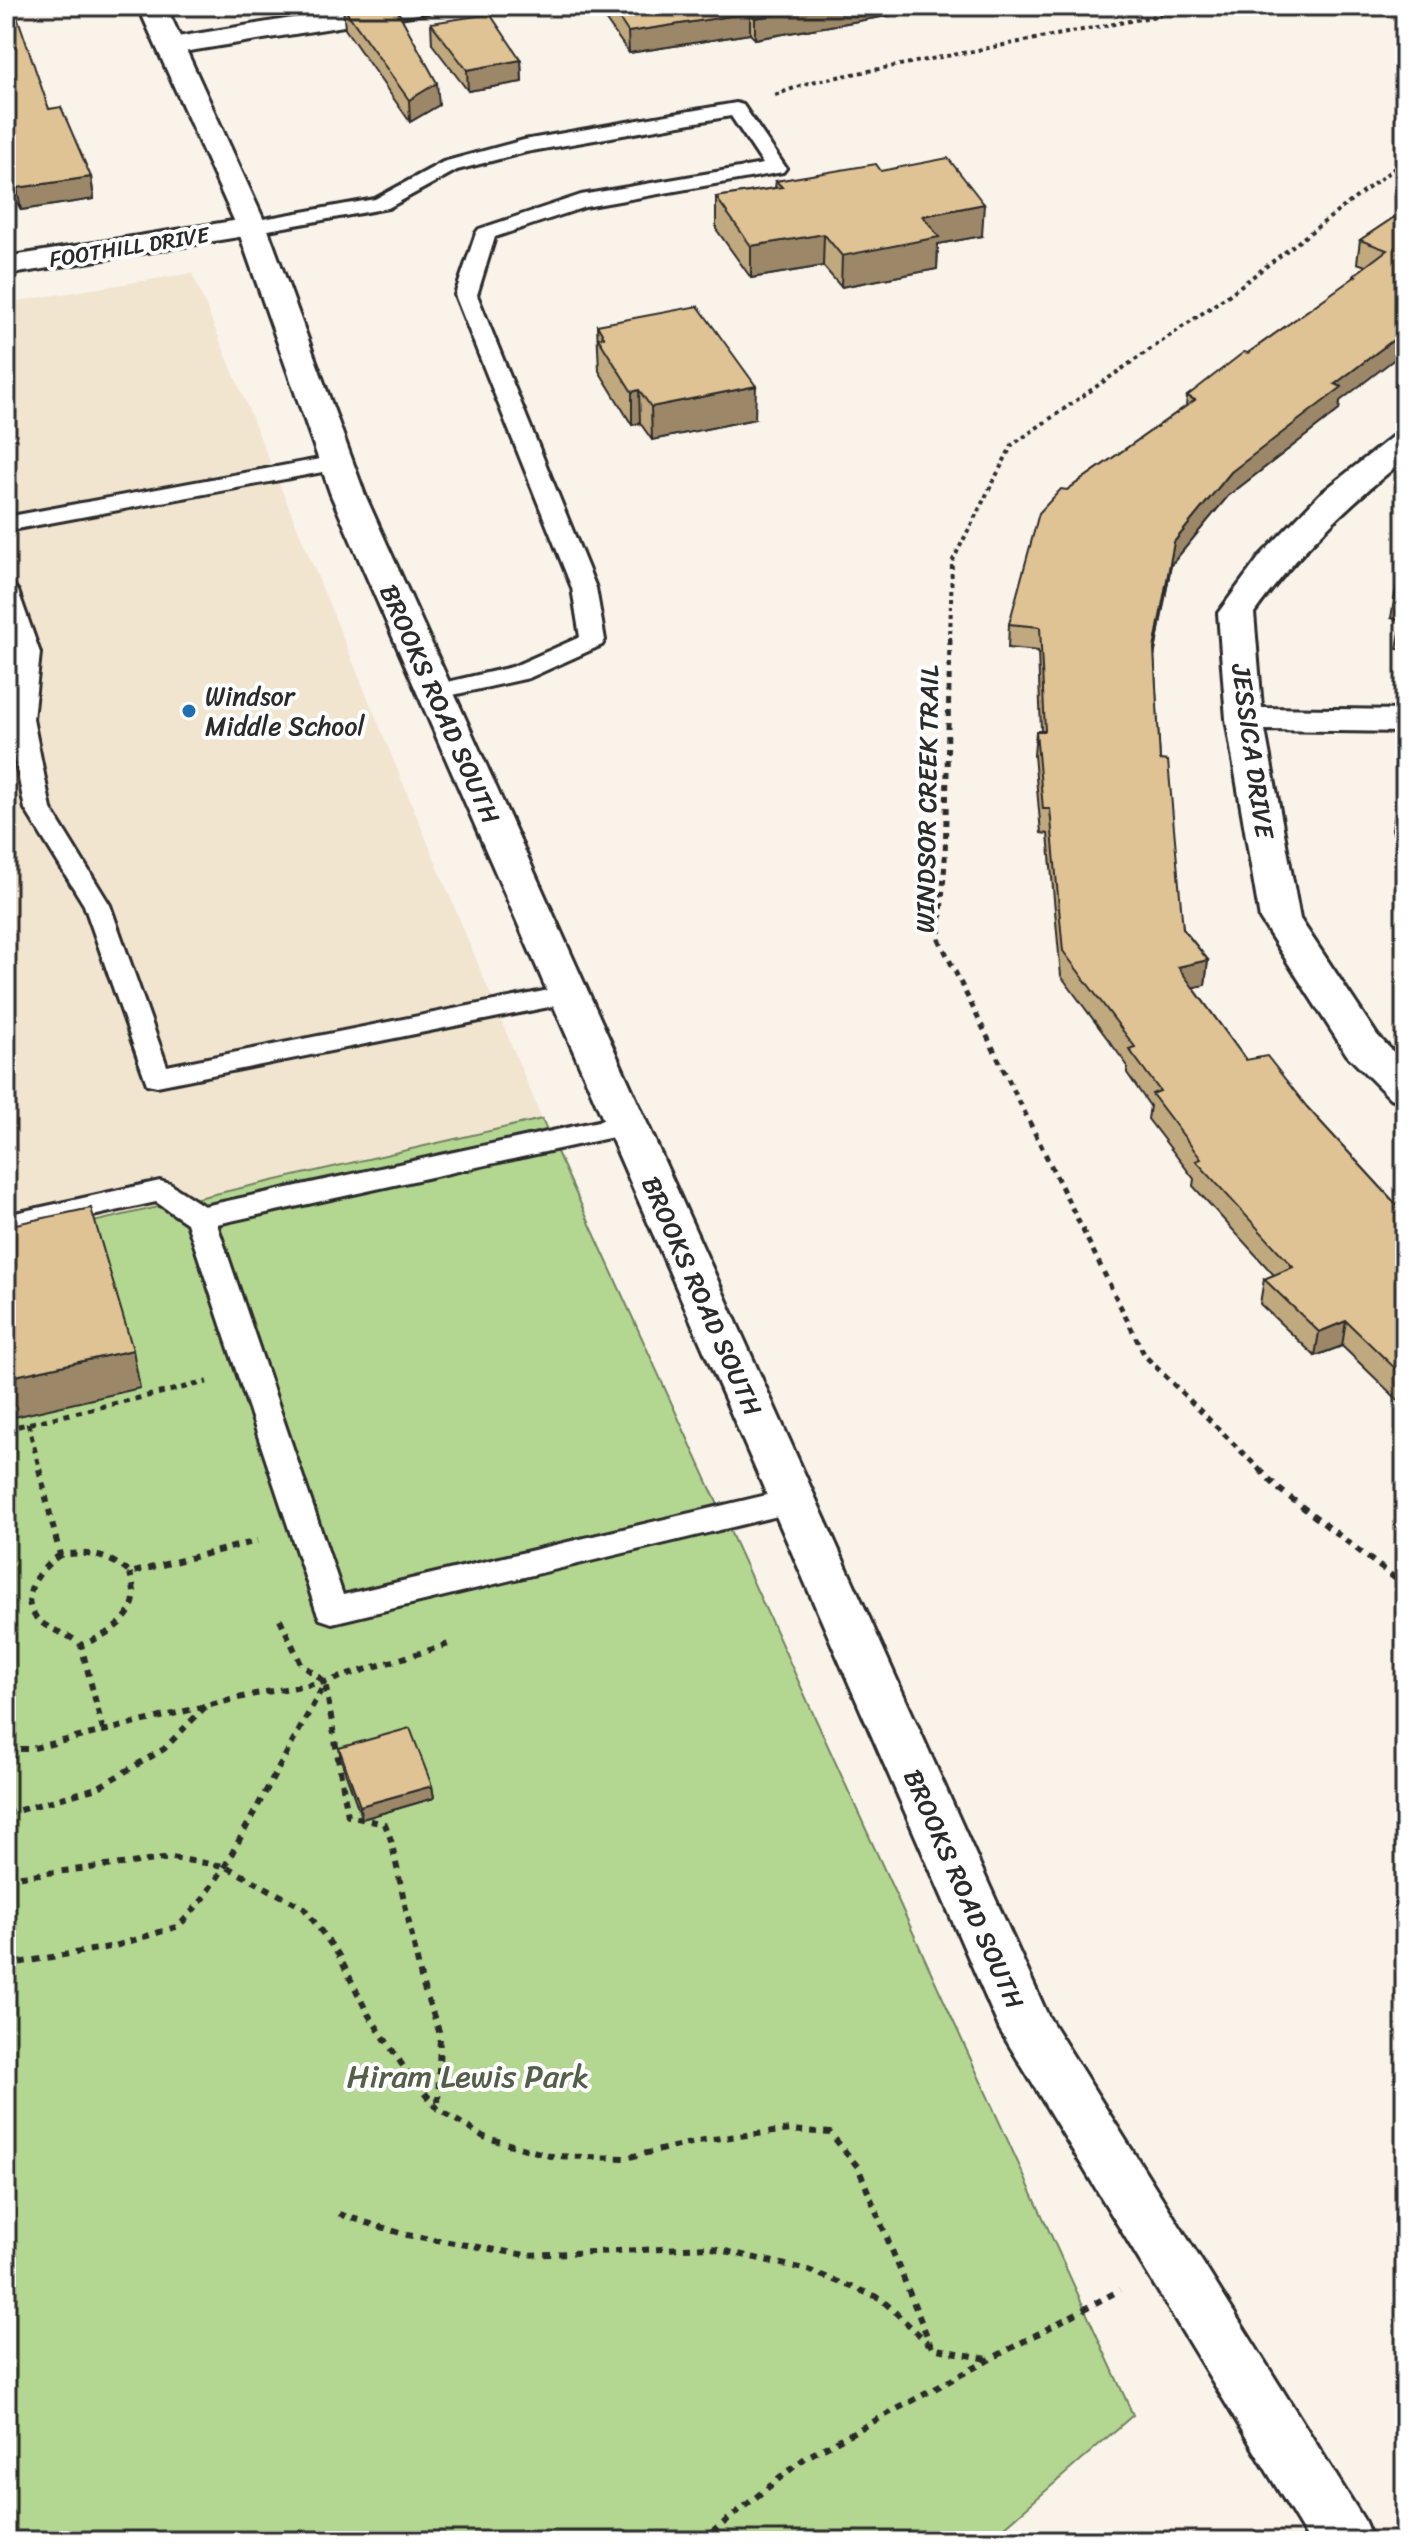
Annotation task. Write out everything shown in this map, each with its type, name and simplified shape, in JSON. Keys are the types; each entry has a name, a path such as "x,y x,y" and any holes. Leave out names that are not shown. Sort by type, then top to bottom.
{"street":[{"name":"BROOKS ROAD SOUTH","path":"152,6 252,227 336,463 1027,2030 1343,2541"},
{"path":"171,46 418,6"},
{"name":"FOOTHILL DRIVE","path":"6,266 252,227"},
{"name":"JESSICA DRIVE","path":"1405,443 1332,501 1273,562 1236,613 1244,719 1280,919 1362,1045 1405,1088"},
{"path":"1244,719 1405,721"}],"lane":[{"path":"252,227 381,204 450,166 524,146 736,109 776,168 581,201 486,233 466,295 584,588 593,640 520,673 435,692"},
{"path":"6,524 336,463"},
{"path":"6,591 28,653 20,719 38,809 97,905 157,1077 569,995"},
{"path":"200,1217 626,1125"},
{"path":"6,1225 160,1191 200,1217 332,1610 792,1501"}],"path":[{"path":"768,97 811,82 1208,6"},
{"name":"WINDSOR CREEK TRAIL","path":"1405,160 1230,294 1012,445 952,562 945,862 939,939 1145,1356 1279,1489 1405,1586"},
{"path":"6,1429 209,1381 213,1396"},
{"path":"28,1423 60,1555"},
{"path":"253,1527 262,1555"},
{"path":"130,1573 257,1541"},
{"path":"81,1645 97,1640 122,1619 134,1600 130,1573 117,1561 77,1552 60,1555 45,1563 33,1579 32,1611 40,1622 75,1637 81,1645 103,1730"},
{"path":"279,1613 301,1664 325,1682 348,1816 354,1820 375,1820 385,1824 391,1840 422,1983 440,2034 438,2109"},
{"path":"6,1749 30,1749 207,1705 325,1682 449,1644"},
{"path":"6,1965 115,1946 179,1926 204,1898 225,1866 325,1682"},
{"path":"6,1814 97,1788 164,1749 207,1705"},
{"path":"6,1878 172,1858 225,1866 304,1908 338,1954 368,2014 403,2066 438,2109 484,2137 550,2156 625,2158 704,2140 791,2130 830,2133 858,2167 932,2348"},
{"path":"339,2214 407,2235 526,2255 708,2247 722,2250 808,2270 880,2298 932,2348 988,2359"},
{"path":"701,2541 805,2458 1171,2263"}],"shaded area":[{"name":"Windsor Middle School","path":"192,273 542,1119 6,1242 6,303"}],"green space":[{"name":"Hiram Lewis Park","path":"542,1119 1133,2415 988,2541 6,2541 6,1242"}],"building":[{"path":"395,6 437,83 409,100 343,7"},
{"path":"611,6 824,6 755,18 750,13 628,32"},
{"path":"6,12 17,16 49,109 61,107 91,177 17,188 12,177 6,178"},
{"path":"490,14 521,60 467,70 431,23"},
{"path":"948,158 984,204 923,216 939,237 842,256 824,234 751,246 716,197 782,187 776,181 876,164 881,171"},
{"path":"1405,210 1405,331 1335,384 1342,387 1231,472 1174,542 1154,649 1160,760 1168,761 1183,929 1208,960 1178,967 1246,1060 1267,1056 1307,1107 1405,1214 1405,1378 1346,1321 1319,1332 1264,1279 1293,1267 1196,1161 1201,1159 1152,1094 1160,1091 1129,1049 1135,1047 1063,951 1050,809 1043,809 1036,731 1045,731 1040,627 1009,624 1039,513 1061,489 1067,490 1195,400 1187,396 1244,352 1248,353 1356,276 1387,250 1360,240"},
{"path":"698,306 756,386 651,407 639,390 632,392 598,338 604,337 597,325"},
{"path":"1405,556 1405,597 1395,594"},
{"path":"1400,788 1405,788 1405,836 1396,805 1402,804"},
{"path":"91,1208 133,1350 6,1378 6,1226"},
{"path":"410,1728 432,1786 360,1806 339,1748"}],"place":[{"name":"Windsor Middle School","path":"189,711"}]}
